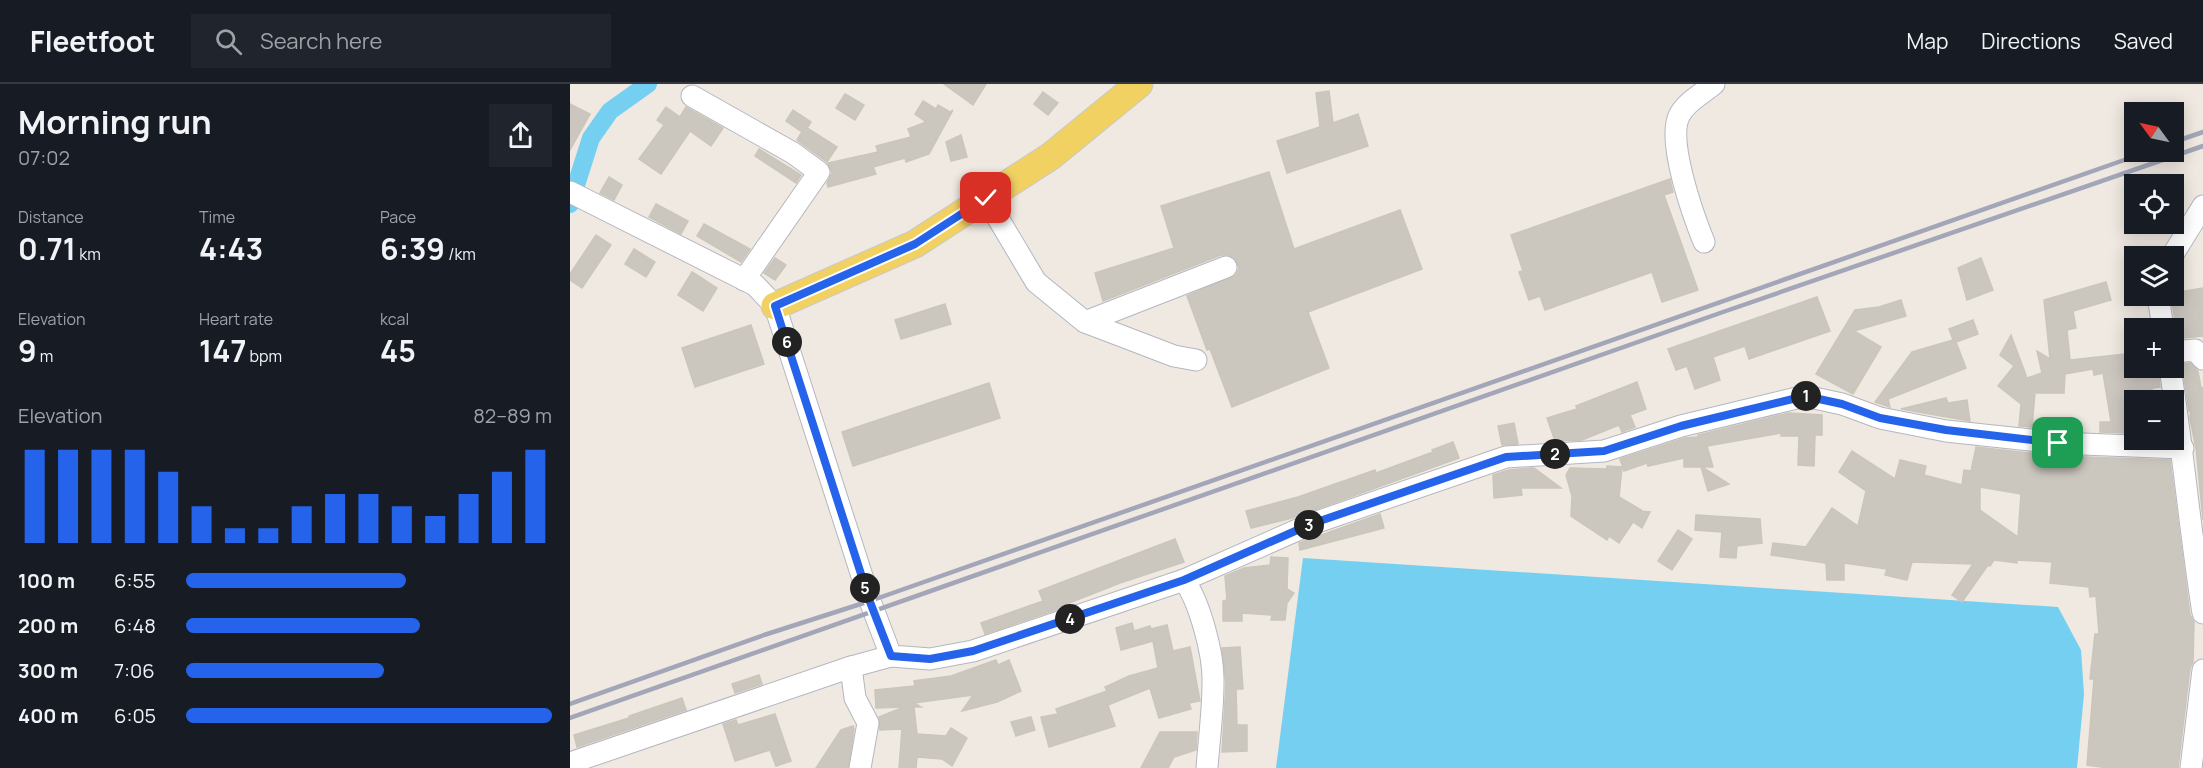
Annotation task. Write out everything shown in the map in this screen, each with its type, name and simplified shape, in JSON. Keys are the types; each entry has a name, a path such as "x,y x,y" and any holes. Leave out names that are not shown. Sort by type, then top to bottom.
{"main road":[{"path":"775,306 915,244 1051,156 1139,84"}],"street":[{"path":"1704,242 1675,144 1676,125 1680,113 1689,103 1714,84"},
{"path":"692,96 793,153 819,172 744,280"},
{"path":"579,197 755,285 775,306 870,602 891,656"},
{"path":"986,198 1036,282 1085,322 1174,356 1196,360"},
{"path":"2178,246 2203,206"},
{"path":"1085,322 1226,267"},
{"path":"2184,351 2195,350 2203,359"},
{"path":"570,763 850,667 891,656 930,659 973,651 1184,580 1311,524 1506,457 1604,451 1681,426 1805,396 1842,404 1880,418 1946,430 2058,443 2124,446"},
{"path":"2182,450 2199,560 2203,613"},
{"path":"1184,580 1193,594 1206,635 1213,681 1207,768"},
{"path":"850,667 855,698 868,723 860,768"},
{"path":"2191,768 2203,670"}],"water":[{"path":"1303,558 2058,607 2081,650 2084,694 2077,768 1276,768"}],"building":[{"path":"944,84 986,84 973,105"},
{"path":"1329,91 1333,123 1358,114 1368,146 1287,173 1277,141 1320,127 1316,93"},
{"path":"1043,92 1058,103 1048,115 1034,104"},
{"path":"845,94 864,105 855,120 836,108"},
{"path":"923,101 936,109 938,105 950,112 953,110 929,154 906,162 905,158 873,167 876,174 828,187 827,183 832,173 828,163 878,152 876,146 911,137 908,129 926,122 915,114"},
{"path":"570,104 590,114 570,150"},
{"path":"666,107 680,117 686,107 723,128 711,146 690,131 661,174 639,159 664,125 657,120"},
{"path":"793,110 811,122 807,128 837,147 827,162 797,140 802,132 786,121"},
{"path":"961,135 967,157 951,161 946,142"},
{"path":"759,149 801,175 796,183 755,156"},
{"path":"1269,172 1294,249 1400,210 1422,269 1308,312 1329,368 1232,407 1187,296 1236,275 1239,268 1234,257 1221,255 1103,301 1095,273 1174,248 1161,206"},
{"path":"609,177 622,185 614,200 600,193"},
{"path":"1670,179 1673,192 1664,195 1698,290 1662,302 1652,272 1545,310 1540,296 1529,300 1519,272 1523,271 1511,235"},
{"path":"656,204 688,221 681,234 649,217"},
{"path":"704,224 750,249 741,262 697,236"},
{"path":"596,235 611,245 582,288 570,280 570,274"},
{"path":"634,249 655,262 646,277 625,264"},
{"path":"775,258 786,265 775,280 764,273"},
{"path":"1981,258 1993,290 1967,300 1958,268"},
{"path":"692,272 717,288 703,311 678,295"},
{"path":"2106,282 2111,300 2073,311 2076,328 2067,330 2070,360 2124,354 2124,378 2159,378 2160,387 2152,388 2152,390 2124,390 2124,433 2100,432 2100,422 2111,422 2103,373 2094,375 2093,369 2065,374 2064,393 2035,393 2032,427 2019,426 2021,404 1998,386 2014,366 2000,355 2011,335 2027,378 2042,373 2037,351 2050,359 2044,300"},
{"path":"2203,288 2203,336 2184,338 2184,318 2175,318 2173,306 2184,306 2184,291"},
{"path":"1817,297 1830,331 1749,359 1745,346 1713,357 1720,380 1695,389 1687,366 1676,370 1668,349"},
{"path":"1901,300 1906,316 1854,331 1881,347 1853,394 1816,374 1855,310 1879,307"},
{"path":"945,304 951,324 901,339 895,320"},
{"path":"1973,320 1978,334 1956,342 1966,368 1888,399 1890,407 1875,402 1912,352 1953,340 1949,329"},
{"path":"751,325 764,364 695,387 682,348"},
{"path":"2190,363 2198,371 2201,388 2203,388 2203,520 2196,448 2184,377 2184,364"},
{"path":"1637,382 1646,409 1630,415 1635,427 1622,432 1619,425 1582,440 1555,441 1547,418 1577,409 1576,406"},
{"path":"989,383 1000,418 853,466 842,432"},
{"path":"1946,398 1948,403 1967,400 1970,421 1901,409"},
{"path":"1788,413 1822,415 1822,435 1815,435 1814,466 1798,465 1799,436 1781,436 1781,433 1707,446 1713,467 1702,467 1729,484 1708,491 1701,467 1684,467 1684,458 1648,466 1647,463 1624,471 1620,459 1685,438 1698,437 1698,435"},
{"path":"1514,423 1518,444 1502,445 1498,426"},
{"path":"1453,442 1459,458 1292,518 1251,528 1246,511 1298,497 1375,470 1376,473 1433,452 1432,450"},
{"path":"1976,447 2057,456 2170,460 2190,615 2194,622 2193,662 2190,668 2178,768 2108,768 2087,765 2094,679 2090,679 2095,634 2099,634 2096,596 2090,597 2089,587 2050,583 2052,562 2017,560 2017,563 1994,560 1962,602 1952,595 1973,564 1912,562 1907,580 1885,575 1887,569 1844,563 1844,580 1827,580 1825,563 1771,555 1773,543 1806,547 1832,508 1858,526 1866,491 1839,472 1852,451 1895,479 1900,460 1926,466 1924,475 1962,485 1964,470 1971,471","holes":["1980,487 2021,494 2018,537 1980,510"]},
{"path":"1607,466 1622,467 1619,497 1641,510 1639,511 1650,512 1642,528 1633,522 1619,543 1609,536 1607,540 1571,516 1572,496 1566,475 1570,468 1607,469"},
{"path":"1534,468 1561,488 1521,488 1522,495 1494,498 1493,475 1509,470"},
{"path":"1380,514 1384,528 1300,550 1299,543"},
{"path":"1696,515 1760,519 1762,543 1737,546 1736,558 1720,557 1722,532 1695,530"},
{"path":"1678,530 1692,539 1672,570 1658,561"},
{"path":"1175,539 1184,562 1120,583 1064,605 1065,607 985,634 981,623 1043,601 1039,591"},
{"path":"1271,557 1288,558 1287,589 1294,593 1287,603 1285,620 1271,620 1272,615 1242,613 1242,621 1223,621 1223,601 1227,600 1225,576 1244,568 1270,565"},
{"path":"1132,623 1134,631 1150,626 1151,629 1167,625 1173,651 1190,647 1200,701 1189,703 1191,709 1159,718 1150,688 1108,705 1115,726 1049,747 1041,717 1058,714 1056,709 1107,691 1105,687 1129,676 1158,668 1153,641 1121,650 1116,628"},
{"path":"1240,647 1243,689 1236,689 1237,725 1247,725 1247,751 1222,752 1226,683 1222,648"},
{"path":"996,660 998,665 1009,660 1021,691 997,702 962,711 973,695 914,703 921,707 914,707 917,734 946,736 951,728 967,738 952,766 942,759 917,757 916,768 899,768 902,729 880,730 879,717 904,707 876,708 875,690 915,686 914,681 951,676"},
{"path":"759,675 762,684 735,693 732,684"},
{"path":"682,698 686,710 577,747 574,735"},
{"path":"775,714 791,761 776,766 770,750 735,761 723,724 736,720 738,725"},
{"path":"1031,717 1035,730 1016,736 1011,722"},
{"path":"853,726 848,768 816,768 841,730"},
{"path":"1160,732 1197,732 1196,750 1174,757 1168,768 1141,768"}],"waterway":[{"path":"570,204 591,138 610,111 648,84"}],"railway":[{"path":"2184,139 2203,132"},
{"path":"570,718 1723,312 2203,146"},
{"path":"570,704 764,635 870,601 2124,160"}],"route":[{"path":"986,198 915,244 775,306 870,602 891,656 930,659 973,651 1184,580 1311,524 1506,457 1604,451 1681,426 1805,396 1842,404 1880,418 1946,430 2058,443"}]}
